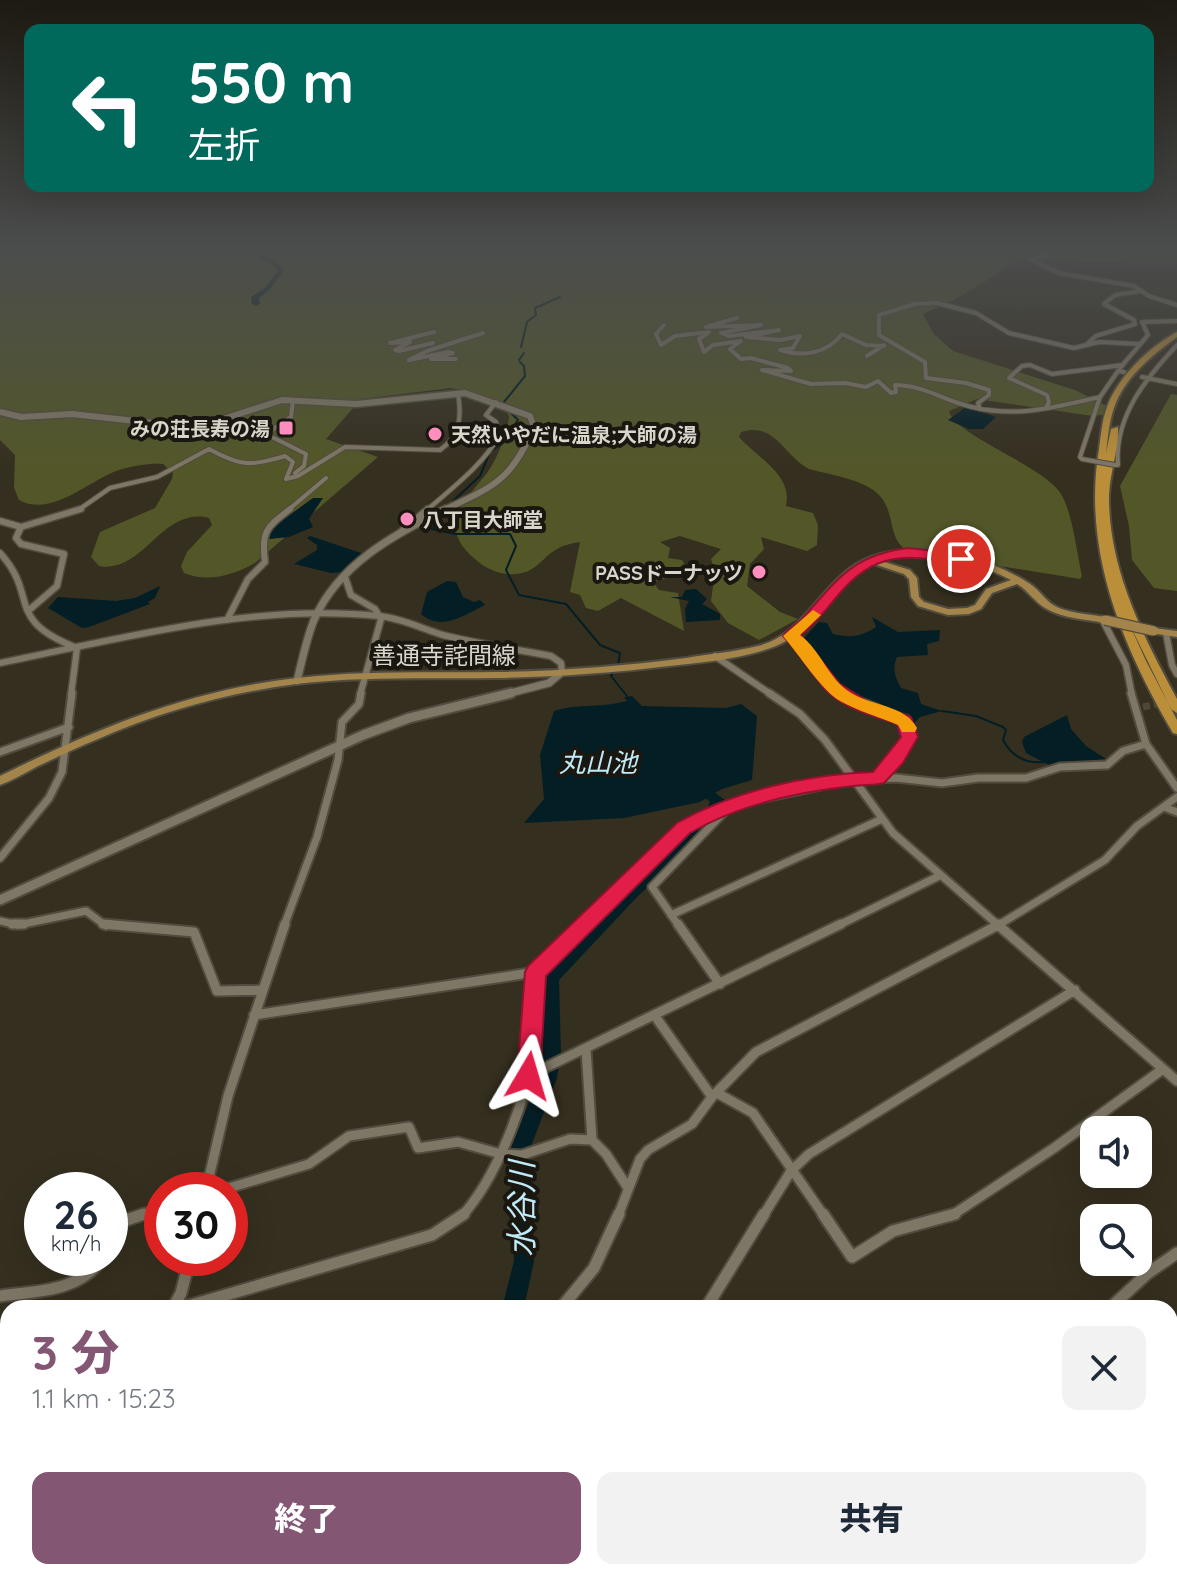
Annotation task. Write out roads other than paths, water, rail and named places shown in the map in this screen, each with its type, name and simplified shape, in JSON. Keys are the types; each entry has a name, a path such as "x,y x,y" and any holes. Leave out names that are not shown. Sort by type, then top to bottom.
{"highway":[{"path":"1177,334 1127,380 1109,407 1099,459 1097,497 1099,534 1108,577 1139,656 1177,730"},
{"path":"1177,343 1135,382 1118,408 1105,498 1108,537 1119,580 1139,633 1177,709"}],"main road":[{"name":"善通寺詫間線","path":"0,781 66,748 189,701 297,681 365,675 622,668 761,648 791,636 804,626 848,575 872,561 899,553 933,553 976,563 1031,589 1053,609 1171,634"},
{"path":"872,561 907,572 913,578 915,597 921,604 948,612 969,611 978,607 989,591 1016,581"}],"street":[{"path":"731,320 706,327 761,325 721,333 729,336 779,330 746,337 756,340 800,336 793,348 780,350 789,353 820,351 837,342 842,334 866,345 884,346"},
{"path":"879,320 878,333 925,362 927,379 959,381 987,389 990,393 978,403 980,409"},
{"path":"985,320 1009,333 1085,347 1099,342 1140,344"},
{"path":"1085,347 1100,333 1123,331 1135,324 1133,320"},
{"path":"1175,323 1142,322 1148,335 1100,397 1080,457 1082,459 1118,465 1117,435 1133,402 1177,343"},
{"path":"664,325 656,334 661,345 675,336 709,332 699,339 704,352 713,345 741,341 730,349 741,359 751,358 788,368 791,371 762,370 811,384 845,383 866,387 878,381 891,393 896,392 895,385 913,385 980,409 1019,414 1100,397"},
{"path":"434,332 390,343 410,342 395,350 399,351 431,343 451,344"},
{"path":"456,359 431,359 453,353 448,352 409,360 425,350 461,343 483,333"},
{"path":"884,346 885,339"},
{"path":"867,356 884,346"},
{"path":"1046,408 1049,402 1047,395 1009,378 1022,366 1031,365 1052,374 1123,365"},
{"path":"1142,377 1177,384"},
{"path":"286,479 298,476 345,447 440,450 454,437 460,422 462,412 458,394"},
{"path":"0,412 21,417 72,414 181,426 220,420 268,404 293,400 356,404 458,394 478,395 523,411 533,422 531,434 516,466 493,487 368,553 345,577 316,615 297,681"},
{"path":"286,479 304,466 306,454 266,434 291,417 293,400"},
{"path":"401,533 465,477 494,445 499,436 496,422 486,415 496,402"},
{"path":"0,521 21,527 69,514 87,506 110,488 157,477 209,449 231,461 249,466 285,456 293,462 286,479"},
{"path":"228,618 248,579 265,562 262,538 269,526 326,478"},
{"path":"21,527 16,538 21,544 64,554 57,586 28,611"},
{"path":"0,553 14,569 31,620 41,629 77,648"},
{"path":"345,577 351,595 375,609 381,617"},
{"path":"0,663 228,618 316,615 381,617 416,623 439,634 551,656 561,663 562,672 549,683 409,718 339,746 0,900"},
{"path":"210,1172 228,1096 317,837 342,722 359,704 381,617"},
{"path":"1103,620 1126,665 1134,707 1146,744 1177,788"},
{"path":"1171,634 1172,665 1177,674"},
{"path":"791,636 799,641 822,675 844,696 905,721 909,737 897,758 878,779"},
{"path":"0,858 58,785 69,727 77,648"},
{"path":"715,656 800,714 825,740 893,833 1177,1081"},
{"path":"1134,707 1143,707"},
{"path":"0,752 25,747 54,731 69,727"},
{"path":"254,1015 536,972 684,828 731,804 853,780 942,783 996,777 1026,778 1060,767 1107,765 1123,751 1146,744"},
{"path":"568,1300 594,1268 619,1215 640,1159 648,1150 686,1129 756,1052 998,925 1105,860 1137,826 1177,797"},
{"path":"720,984 652,887 727,812 731,804"},
{"path":"1164,807 1177,812"},
{"path":"671,915 882,819"},
{"path":"528,1076 939,876"},
{"path":"0,921 18,925 86,911 106,926 194,932 217,991 262,990"},
{"path":"209,1300 432,1235 465,1214 497,1156 528,1076 536,972"},
{"path":"711,1300 791,1171 809,1154 1075,990"},
{"path":"655,1016 714,1095 753,1113 852,1257 893,1231 952,1216 1163,1069"},
{"path":"586,1049 592,1140 606,1154 628,1188"},
{"path":"248,1182 309,1164 349,1136 366,1132 409,1127 418,1148 450,1142 497,1156 533,1153 547,1143 559,1140 592,1140"},
{"path":"1119,1300 1148,1273 1177,1253"},
{"path":"0,1296 67,1284 90,1276"},
{"path":"177,1300 185,1276"}],"water":[{"path":"966,407 996,417 983,429 969,429 948,420"},
{"path":"313,498 323,498 309,519 313,527 289,537 269,539 273,527"},
{"path":"310,536 364,554 348,572 331,573 294,564 317,550 317,545 307,538"},
{"path":"447,581 456,582 463,597 474,602 480,600 485,605 445,622 437,622 421,614 427,592"},
{"path":"160,586 155,598 148,602 150,604 89,627 82,628 48,608 58,597 116,601 135,598"},
{"path":"696,589 707,599 702,604 720,614 720,620 686,622 685,609 689,601 670,597 682,597 685,590"},
{"path":"872,617 898,632 940,630 939,641 927,644 928,655 897,657 894,669 901,688 918,693 921,704 942,711 920,717 912,725 910,714 874,705 844,691 803,639 819,622 827,623 833,634 860,635 876,627"},
{"name":"丸山池","path":"632,696 642,706 726,708 741,704 757,716 752,780 722,789 700,802 624,818 524,823 544,799 540,755 554,711 618,703 627,701 624,697"},
{"path":"1067,715 1071,729 1086,746 1106,759 1049,765 1026,753 1022,742 1024,737"}],"waterway":[{"path":"521,347 530,320"},
{"path":"519,360 524,353"},
{"path":"504,402 525,376 524,366 520,362"},
{"path":"453,501 480,476 490,452 500,445 518,420 510,412"},
{"path":"437,524 432,529 455,534 510,534 516,546 506,570 519,595 566,604 600,645 620,653 618,665"},
{"path":"613,672 611,676 627,696"},
{"path":"942,711 976,716 1003,727 1006,730 1003,740 1016,755 1033,762 1046,762"},
{"name":"水谷川","path":"515,1300 524,1261 520,1149 548,1078 552,1054 551,978 632,893 708,822 718,800 699,786"}],"tunnel":[{"path":"1143,707 1177,700"}],"place":[{"name":"みの荘長寿の湯","path":"286,428"},
{"name":"天然いやだに温泉;大師の湯","path":"435,434"},
{"name":"八丁目大師堂","path":"407,519"},
{"name":"PASSドーナッツ","path":"759,572"}]}
